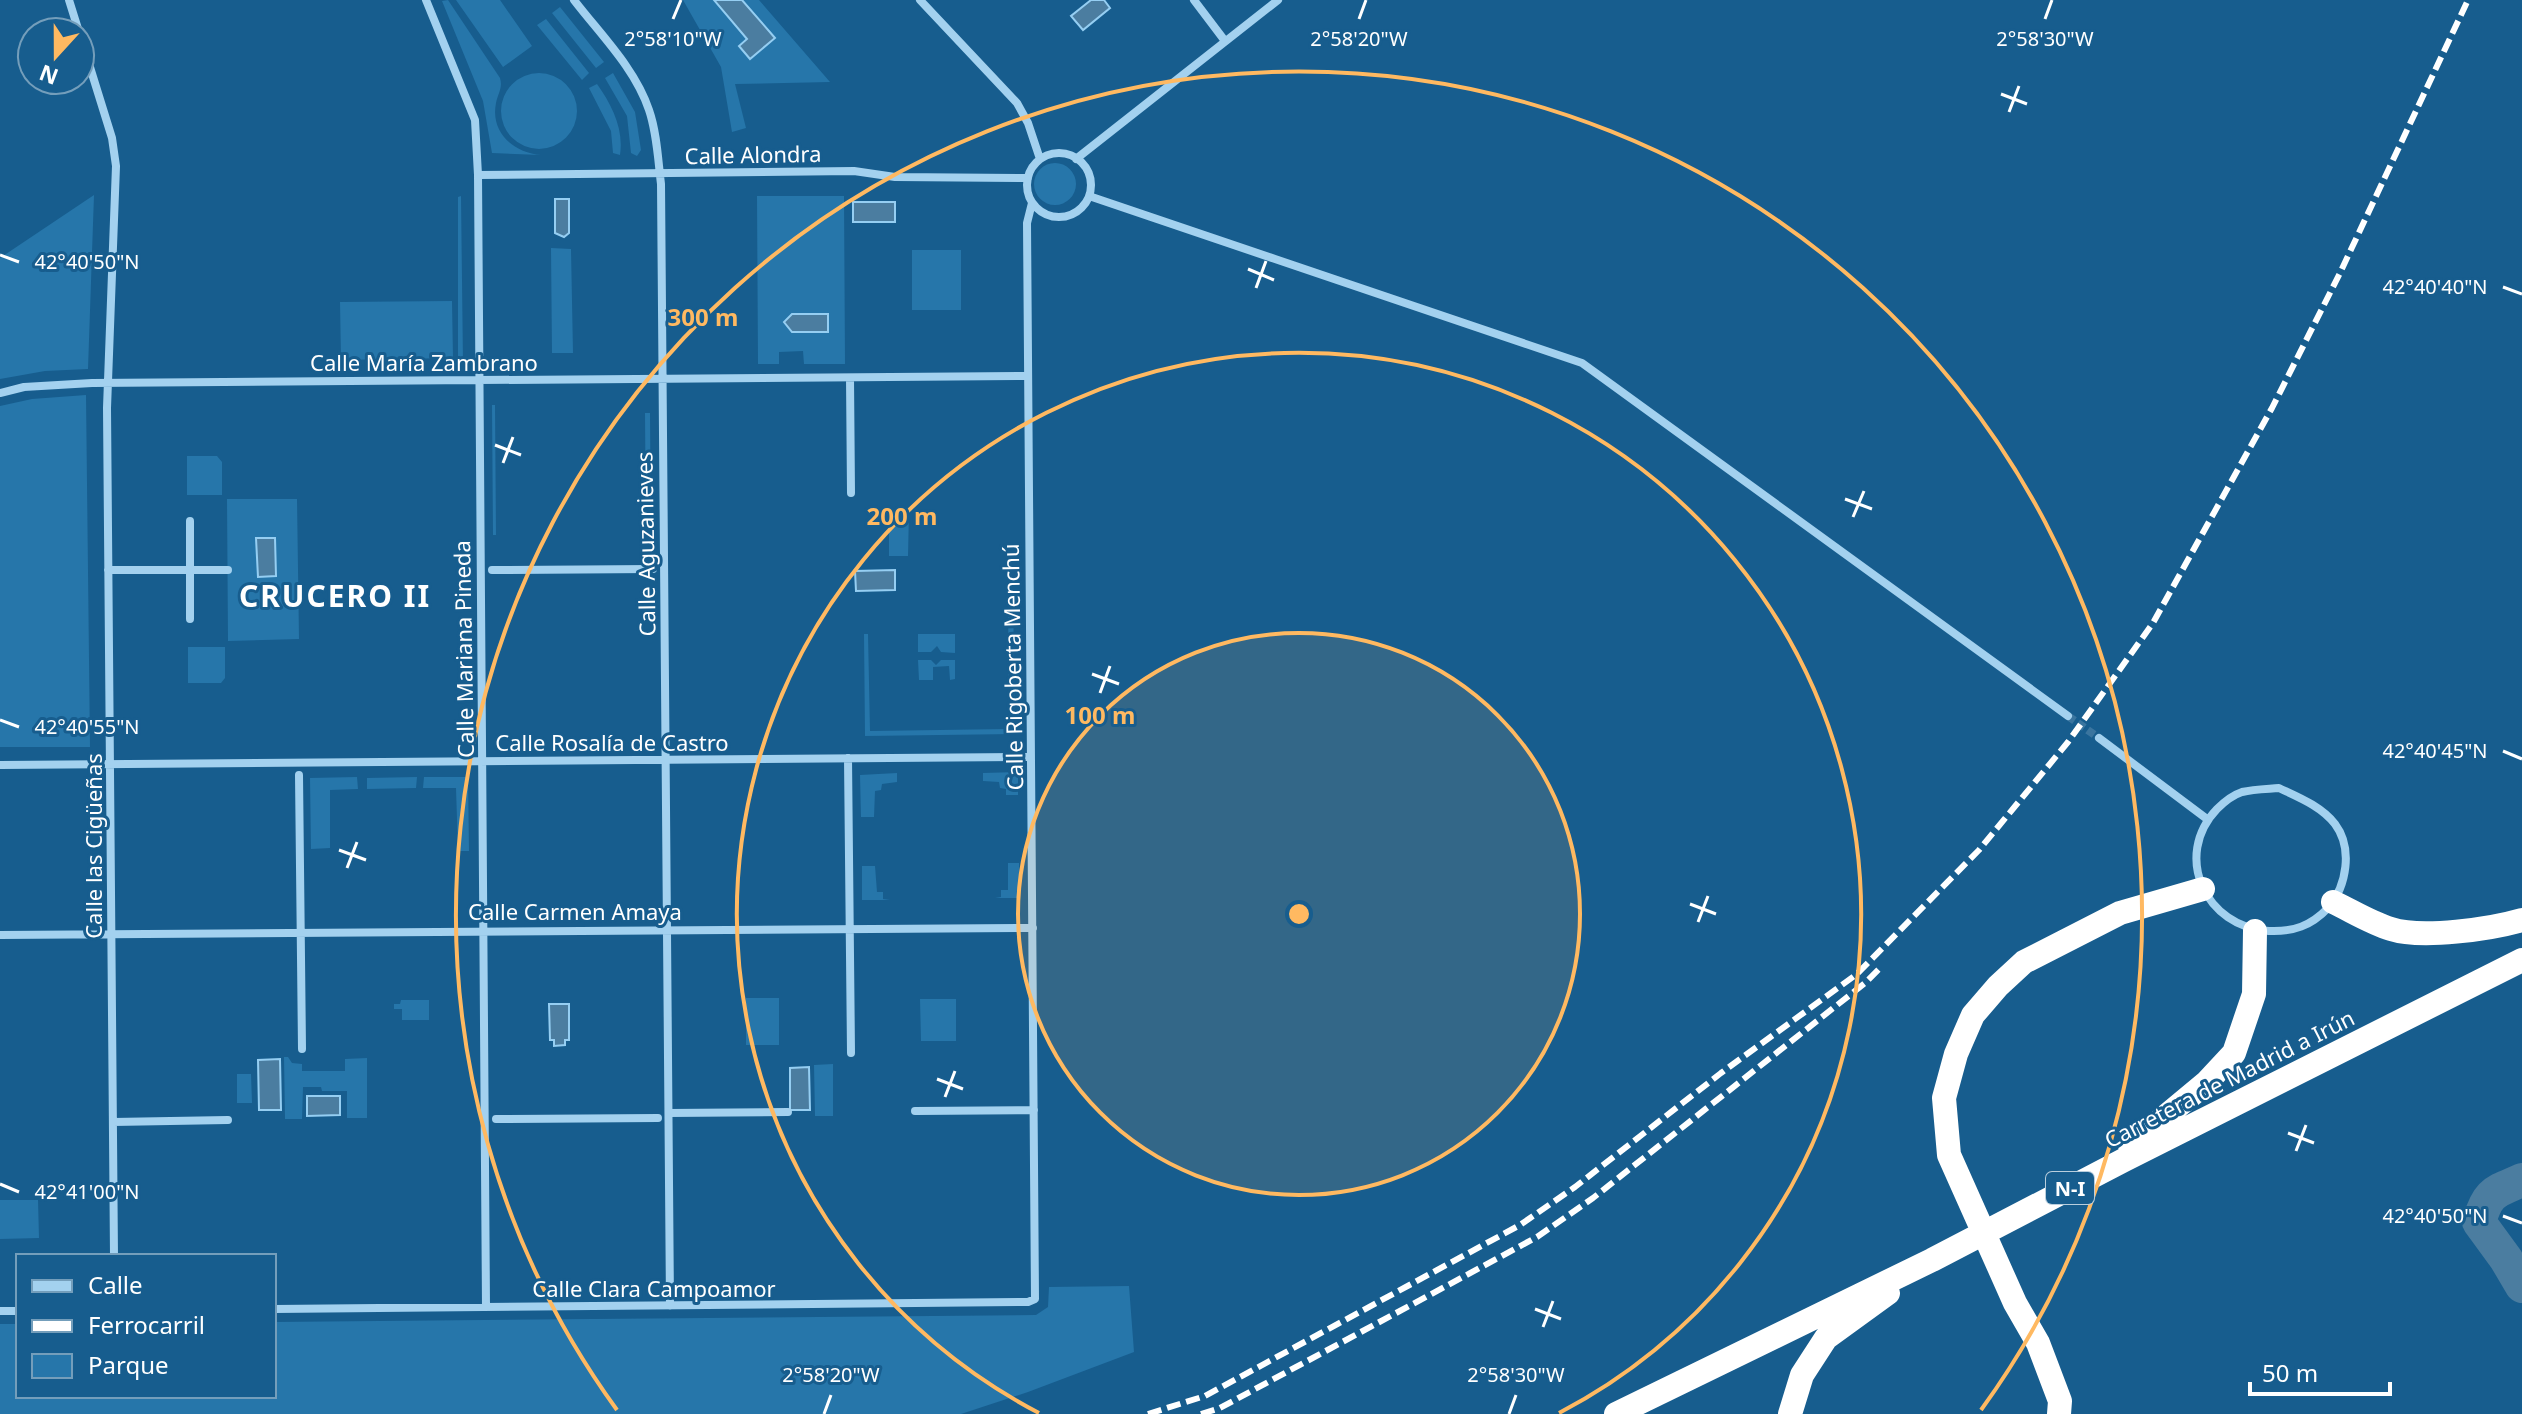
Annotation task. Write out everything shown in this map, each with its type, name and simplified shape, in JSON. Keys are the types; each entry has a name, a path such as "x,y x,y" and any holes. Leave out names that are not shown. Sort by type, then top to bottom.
{"highway":[{"path":"2059,1414 2060,1401 2038,1343 2015,1303 1949,1155 1944,1098 1956,1054 1973,1015 2024,962 2120,913 2203,889"},
{"path":"2333,902 2392,930 2447,933 2522,920"},
{"path":"2093,1176 2207,1082 2234,1053 2254,994 2255,931"},
{"name":"Carretera de Madrid a Irún","path":"1616,1414 1932,1260 2522,960"},
{"path":"1790,1414 1802,1375 1826,1338 1932,1260"}],"street":[{"name":"Calle Mariana Pineda","path":"426,0 475,120 478,175 486,1307"},
{"name":"Calle Aguzanieves","path":"574,0 638,87 650,113 660,172 670,1306"},
{"path":"920,0 1017,103 1028,123 1040,159"},
{"path":"1194,0 1225,41"},
{"path":"1076,159 1278,0"},
{"name":"Calle las Cigüeñas","path":"96,86 112,138 116,166 107,383 114,1254"},
{"path":"1058,153 1076,159 1083,164 1090,179 1089,196 1084,205 1068,216 1048,215 1032,203 1028,195 1028,178 1040,159 1058,153"},
{"name":"Calle Alondra","path":"478,175 854,171 895,177 1028,178"},
{"path":"1089,196 1582,363 2068,716"},
{"name":"Calle Rigoberta Menchú","path":"1032,203 1027,223 1036,1292 1033,1301"},
{"name":"Calle María Zambrano","path":"0,393 24,387 107,383 1028,376"},
{"path":"850,378 851,493"},
{"path":"190,521 190,619"},
{"path":"492,570 653,569"},
{"path":"108,570 228,570"},
{"path":"2099,738 2207,819"},
{"name":"Calle Rosalía de Castro","path":"0,765 1031,757"},
{"path":"848,758 851,1053"},
{"path":"299,775 302,1049"},
{"path":"2279,788 2309,802 2335,824 2346,852 2344,879 2333,902 2317,920 2290,932 2255,931 2231,922 2215,907 2203,889 2195,861 2197,839 2207,819 2223,802 2242,793 2279,788"},
{"name":"Calle Carmen Amaya","path":"0,935 1033,928"},
{"path":"915,1111 1034,1110"},
{"path":"669,1113 788,1112"},
{"path":"496,1119 658,1118"},
{"path":"113,1122 228,1120"},
{"name":"Calle Clara Campoamor","path":"276,1309 1033,1301"}],"green space":[{"path":"448,0 500,78 495,114 500,132 513,146 541,155 492,153 483,101 442,1"},
{"path":"456,0 500,0 532,46 503,67"},
{"path":"683,0 759,0 830,82 735,84 746,128 732,132 721,67"},
{"path":"560,7 604,62 596,68 552,13"},
{"path":"546,19 589,73 582,80 537,25"},
{"path":"532,73 546,73 560,79 571,90 577,111 575,126 566,138 554,147 532,149 518,143 507,132 501,118 501,104 507,90 518,79"},
{"path":"613,73 635,112 641,150 637,156 631,153 627,116 605,78"},
{"path":"597,84 616,118 620,155 613,153 611,131 589,88"},
{"path":"1055,163 1070,169 1076,184 1070,199 1055,205 1040,199 1034,184 1040,169"},
{"path":"94,195 88,369 45,371 0,379 0,258"},
{"path":"461,196 463,363 458,363 458,197"},
{"path":"757,196 844,196 845,364 804,364 803,351 779,352 779,364 758,364"},
{"path":"551,248 571,249 573,353 552,353"},
{"path":"912,250 961,250 961,310 912,310"},
{"path":"452,301 453,358 341,360 340,302"},
{"path":"86,395 90,747 0,747 0,406 32,399"},
{"path":"492,405 495,405 496,535 493,535"},
{"path":"645,413 650,413 651,541 646,541"},
{"path":"187,456 217,456 222,462 222,495 187,495"},
{"path":"227,499 297,499 299,639 228,641"},
{"path":"889,512 909,512 908,556 889,556"},
{"path":"1008,593 1013,593 1015,734 865,736 864,634 868,634 870,731 1009,729"},
{"path":"918,634 955,634 955,653 941,652 937,646 931,652 918,652"},
{"path":"188,647 225,647 225,678 221,683 188,683"},
{"path":"918,660 931,660 936,665 941,660 955,660 955,679 950,680 949,666 933,667 933,680 919,680"},
{"path":"1018,772 1018,795 1006,795 1006,789 1000,788 999,782 983,781 983,773"},
{"path":"897,773 897,782 882,784 881,790 875,791 874,817 861,817 860,775"},
{"path":"357,777 358,789 330,790 330,848 311,849 310,778"},
{"path":"417,777 416,788 367,789 367,778"},
{"path":"424,777 468,777 469,851 458,851 456,788 423,788"},
{"path":"1008,863 1019,863 1020,898 995,898 1001,897 1001,890 1008,890"},
{"path":"862,866 875,866 877,892 883,892 883,899 890,900 862,900"},
{"path":"746,998 779,998 779,1045 746,1045"},
{"path":"920,999 956,999 956,1041 921,1041"},
{"path":"401,1000 429,1000 429,1020 402,1020 402,1009 394,1009 394,1004 400,1004"},
{"path":"284,1057 292,1063 302,1064 302,1071 345,1071 345,1059 367,1058 367,1118 347,1118 347,1091 303,1087 302,1119 285,1119"},
{"path":"833,1064 833,1116 815,1116 814,1065"},
{"path":"237,1074 251,1074 252,1103 237,1103"},
{"path":"0,1200 38,1200 39,1238 0,1239"},
{"path":"1129,1286 1134,1352 961,1414 0,1414 0,1324 16,1324 16,1398 276,1398 276,1322 1036,1315 1048,1307 1049,1287"}],"shaded area":[{"path":"714,0 742,0 775,38 750,59 739,46 747,39"},
{"path":"1091,0 1104,0 1110,8 1083,30 1071,16"},
{"path":"555,199 569,199 569,233 564,237 555,233"},
{"path":"853,202 895,202 895,222 853,222"},
{"path":"792,314 828,314 828,332 792,332 784,322"},
{"path":"256,538 275,538 276,576 258,577"},
{"path":"895,570 895,590 856,591 855,571"},
{"path":"549,1004 569,1004 569,1040 565,1040 565,1045 554,1046 554,1040 550,1040"},
{"path":"280,1059 281,1110 259,1110 258,1060"},
{"path":"809,1067 810,1110 790,1110 790,1068"},
{"path":"307,1096 340,1096 340,1115 307,1116"}],"waterway":[{"path":"2522,1180 2489,1198 2479,1222 2522,1286"}],"tunnel":[{"path":"2068,716 2099,738"}],"railway":[{"path":"1148,1414 1205,1396 1520,1225 1857,974 1979,850 2068,742 2153,623 2272,408 2340,273 2468,0"},
{"path":"1201,1414 1220,1408 1537,1237 1593,1198 1865,983 1882,966"}],"district":[{"name":"CRUCERO II","path":"335,595"}]}
